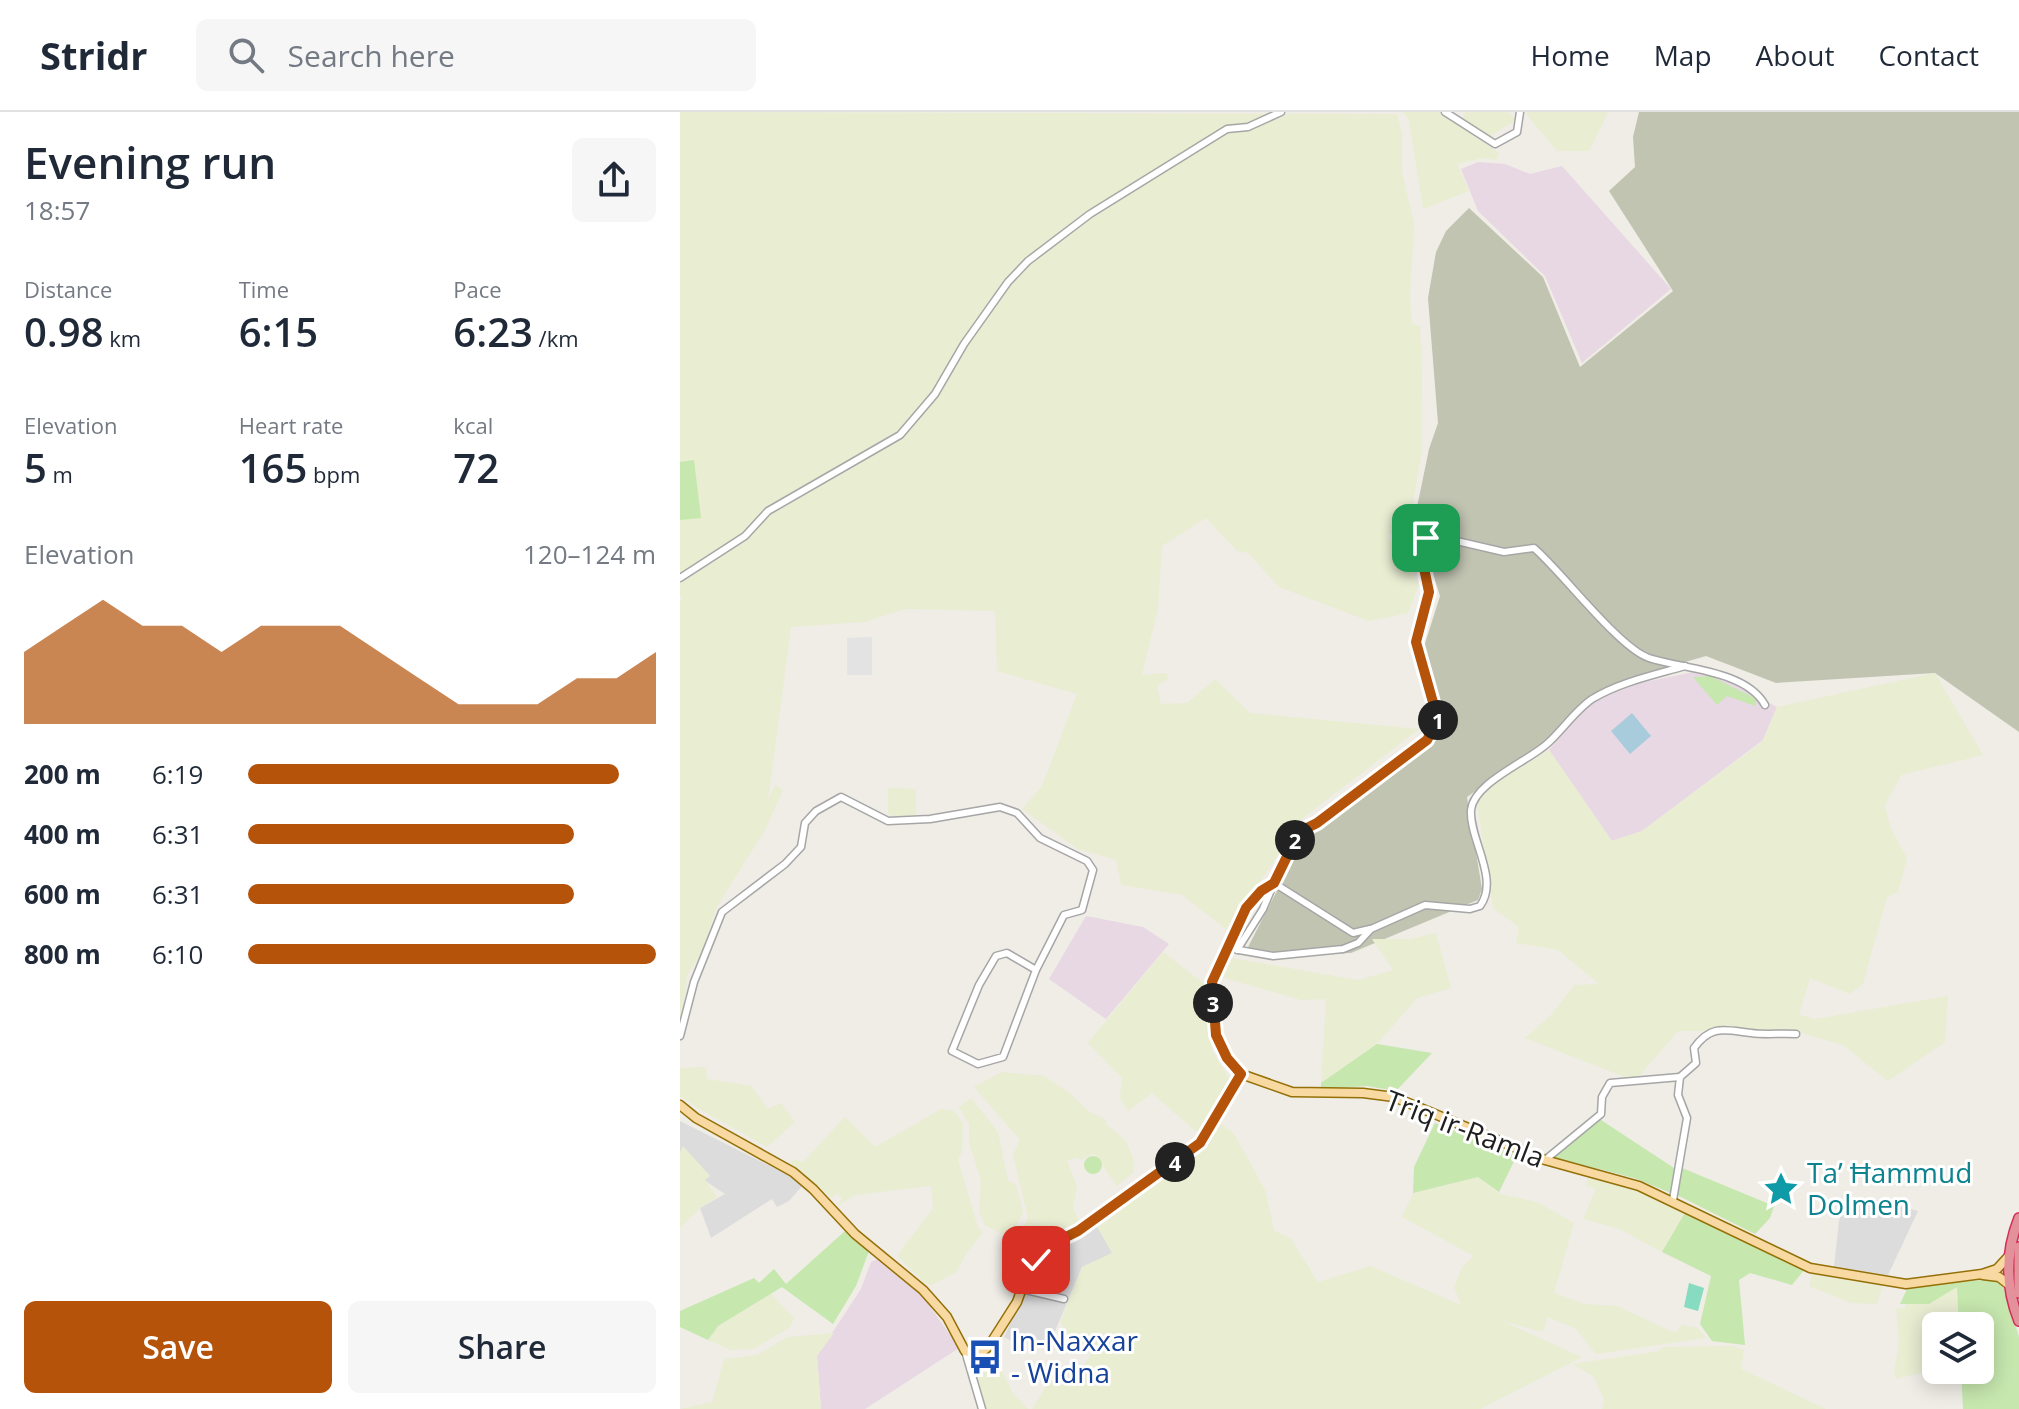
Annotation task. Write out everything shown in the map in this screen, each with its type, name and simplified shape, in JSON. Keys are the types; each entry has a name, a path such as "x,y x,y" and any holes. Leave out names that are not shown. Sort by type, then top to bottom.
{"highway":[{"path":"2019,1218 2008,1257 2008,1284 2019,1321"},
{"path":"2019,1247 2019,1293"}],"main road":[{"name":"Triq ir-Ramla","path":"1241,1074 1292,1092 1394,1097 1545,1160 1639,1186 1810,1268 1906,1284 1982,1274 1997,1269 2008,1257"},
{"path":"680,1105 696,1118 793,1172 855,1234 923,1290 947,1317 965,1351 981,1353 989,1346 1022,1289 1030,1266 1046,1247 1078,1231 1200,1143 1241,1074"},
{"name":"Triq ir-Ramla","path":"1982,1274 1999,1277 2008,1284"}],"street":[{"path":"680,578 745,536 768,511 900,435 935,394 964,344 1008,282 1028,261 1090,214 1227,129 1248,127 1281,112"},
{"path":"1445,112 1495,144 1517,132 1520,112"},
{"path":"1239,950 1299,832 1317,823 1427,740 1438,724 1416,642 1429,592 1420,549 1426,538 1448,539 1504,552 1534,548 1641,655 1713,672 1760,695 1765,705"},
{"path":"1274,883 1353,933 1371,929 1425,905 1470,909 1480,906 1486,888 1473,827 1471,810 1475,795 1545,746 1590,700 1619,686 1688,665"},
{"path":"680,1036 694,982 722,912 785,864 801,847 805,823 816,811 841,797 888,821 930,819 1000,807 1017,813 1040,838 1087,861 1093,870 1082,910 1064,915 1036,970 1003,1057 978,1064 952,1051 979,985 996,956 1007,953 1036,970"},
{"path":"1241,1074 1227,1058 1213,1025 1212,982 1229,951 1229,941 1246,908 1261,891 1274,883"},
{"path":"1229,951 1273,956 1332,951 1358,943 1371,929"},
{"path":"1545,1160 1601,1114 1602,1097 1610,1083 1680,1077 1696,1063 1694,1048 1707,1032 1738,1029 1751,1034 1796,1034"},
{"path":"1673,1200 1687,1118 1678,1095 1680,1077"},
{"path":"1022,1289 1064,1299"},
{"path":"965,1351 982,1409"}],"shaded area":[{"path":"680,112 1397,114 1402,135 1402,172 1414,224 1410,296 1412,324 1420,326 1422,380 1421,456 1411,516 1388,536 1419,585 1408,613 1369,621 1279,587 1248,553 1237,551 1206,518 1162,546 1158,608 1142,675 1166,673 1169,678 1157,686 1161,704 1187,703 1215,679 1250,713 1419,729 1303,818 1227,930 1182,895 1121,885 1116,860 1078,849 1022,809 1042,786 1077,694 997,671 995,611 905,609 864,622 791,627 768,800 775,785 783,790 765,830 716,908 703,951 687,975 680,1031 680,601 683,598 680,596"},
{"path":"1403,112 1438,112 1499,153 1496,160 1482,158 1457,164 1469,191 1423,209 1409,120"},
{"path":"1466,112 1507,112 1516,120 1490,136 1462,118"},
{"path":"1608,112 1589,151 1557,151 1526,114"},
{"path":"1639,112 2019,112 2019,732 1935,673 1776,683 1706,656 1633,677 1591,696 1549,739 1467,797 1482,889 1478,900 1351,953 1270,956 1246,951 1307,832 1435,737 1443,719 1422,653 1440,596 1415,517 1429,449 1438,423 1428,298 1436,252 1446,231 1469,208 1543,277 1580,367 1673,291 1609,191 1635,167 1633,137"},
{"path":"1478,162 1505,164 1530,174 1562,166 1671,289 1582,363 1545,276 1478,211 1461,169"},
{"path":"872,637 872,675 847,675 847,638"},
{"path":"1698,671 1715,675 1777,707 1763,740 1642,831 1612,841 1549,750 1587,705 1602,697 1626,686"},
{"path":"1935,673 1983,755 1901,775 1885,805 1891,829 1907,858 1898,892 1887,897 1863,984 1850,994 1810,978 1799,1015 1815,1019 1948,996 1945,1042 1888,1081 1843,1045 1792,1030 1678,1031 1635,1081 1525,1038 1552,1014 1574,985 1599,984 1558,950 1516,943 1519,927 1493,908 1477,803 1489,787 1549,750 1612,841 1642,831 1758,745 1777,707"},
{"path":"888,788 916,789 916,815 895,817 888,814"},
{"path":"1086,916 1143,927 1169,944 1106,1019 1049,979"},
{"path":"1436,933 1451,988 1417,998 1377,1044 1321,1083 1326,999 1301,1000 1221,977 1231,958 1358,980 1393,970 1372,939 1410,939"},
{"path":"1163,952 1206,985 1212,1051 1230,1080 1200,1135 1152,1093 1128,1111 1120,1097 1122,1078 1088,1043"},
{"path":"706,1067 707,1079 751,1086 768,1109 781,1103 795,1122 767,1147 701,1110 680,1096 680,1068"},
{"path":"1002,1072 1044,1076 1071,1094 1088,1111 1107,1120 1105,1123 1126,1141 1133,1158 1134,1172 1117,1186 1094,1153 1081,1160 1078,1157 1067,1161 1077,1187 1073,1208 1081,1225 1053,1236 1032,1252 1021,1242 1020,1235 1028,1218 1013,1155 1020,1140 974,1087"},
{"path":"971,1098 998,1132 1008,1181 1016,1184 1023,1212 1010,1238 985,1225 979,1212 981,1181 969,1142 969,1124 959,1107"},
{"path":"941,1109 954,1111 963,1124 962,1151 958,1160 978,1228 983,1232 956,1272 932,1285 924,1283 897,1255 933,1209 931,1186 855,1195 837,1206 842,1199 837,1193 831,1198 791,1163 794,1159 803,1162 845,1117 875,1147"},
{"path":"680,1121 803,1185 789,1201 777,1207 772,1199 711,1238 700,1208 725,1194 704,1180 710,1176 683,1147 680,1152"},
{"path":"1220,1123 1234,1134 1265,1190 1274,1230 1291,1239 1318,1282 1370,1266 1461,1305 1454,1287 1462,1267 1474,1256 1402,1217 1413,1193 1478,1177 1500,1194 1537,1202 1574,1223 1554,1293 1585,1304 1617,1306 1675,1333 1682,1325 1698,1328 1706,1338 1596,1354 1575,1328 1547,1317 1543,1332 1502,1321 1582,1357 1480,1409 1032,1409 1045,1388 1073,1361 1083,1367 1093,1351 1068,1334 1060,1322 1082,1267 1112,1253 1095,1223 1196,1155"},
{"path":"683,1146 710,1176 705,1180 717,1197 700,1208 680,1228 680,1152"},
{"path":"1588,1176 1641,1189 1686,1211 1662,1252 1619,1229 1583,1219 1596,1189 1586,1186"},
{"path":"1847,1197 1869,1198 1918,1211 1888,1275 1834,1267 1839,1221"},
{"path":"1095,1223 1113,1253 1082,1267 1048,1348 1023,1335 1017,1344 1004,1337 1044,1256"},
{"path":"880,1258 920,1292 959,1348 865,1409 821,1409 817,1356 861,1289 871,1262"},
{"path":"1812,1272 1883,1285 1877,1304 1851,1303 1809,1286"},
{"path":"1957,1287 1958,1312 1922,1312 1922,1372 1896,1379 1894,1371 1899,1343 1896,1309 1905,1308 1905,1303 1929,1304"},
{"path":"771,1294 794,1318 789,1328 753,1349 731,1350 708,1340 718,1326"},
{"path":"834,1333 817,1356 821,1409 680,1409 712,1402 724,1359 757,1355 788,1337"},
{"path":"1733,1346 1744,1350 1741,1369 1826,1409 1602,1409 1604,1400 1594,1377 1573,1364 1659,1351 1662,1347"},
{"path":"992,1349 1012,1392 1028,1409 986,1409 975,1369"}],"green space":[{"path":"694,460 701,518 680,520 680,462"},
{"path":"1710,676 1757,699 1755,706 1727,696 1717,705 1693,677"},
{"path":"1377,1044 1432,1053 1396,1091 1367,1086 1321,1089 1321,1083"},
{"path":"1598,1118 1677,1170 1671,1193 1634,1178 1548,1156"},
{"path":"1435,1123 1517,1155 1499,1192 1478,1177 1413,1193 1414,1167"},
{"path":"1093,1156 1102,1165 1093,1174 1084,1165"},
{"path":"1682,1168 1774,1206 1770,1218 1755,1234 1677,1195"},
{"path":"1686,1211 1804,1270 1792,1285 1750,1273 1739,1280 1745,1345 1712,1341 1700,1324 1711,1276 1662,1252"},
{"path":"845,1231 869,1251 856,1286 833,1324 782,1287 718,1326 708,1340 680,1327 680,1311 754,1278 759,1283 774,1269 786,1284"},
{"path":"1994,1279 2004,1288 2019,1337 2019,1409 1963,1409 1962,1384 1994,1384 1994,1312 1958,1312 1957,1287 1929,1304 1900,1304 1908,1287"},
{"path":"1689,1283 1704,1288 1698,1311 1684,1307"}],"water":[{"path":"1632,713 1651,736 1630,754 1611,731"}],"place":[{"name":"Ta’ Ħammud Dolmen","path":"1781,1189"},
{"name":"In-Naxxar - Widna","path":"985,1357"}],"route":[{"path":"1036,1260 1046,1247 1078,1231 1200,1143 1241,1074 1227,1058 1216,1035 1212,982 1229,951 1229,941 1246,908 1261,891 1274,883 1299,832 1317,823 1427,740 1435,730 1438,716 1416,642 1429,592 1420,549 1426,538"}]}
